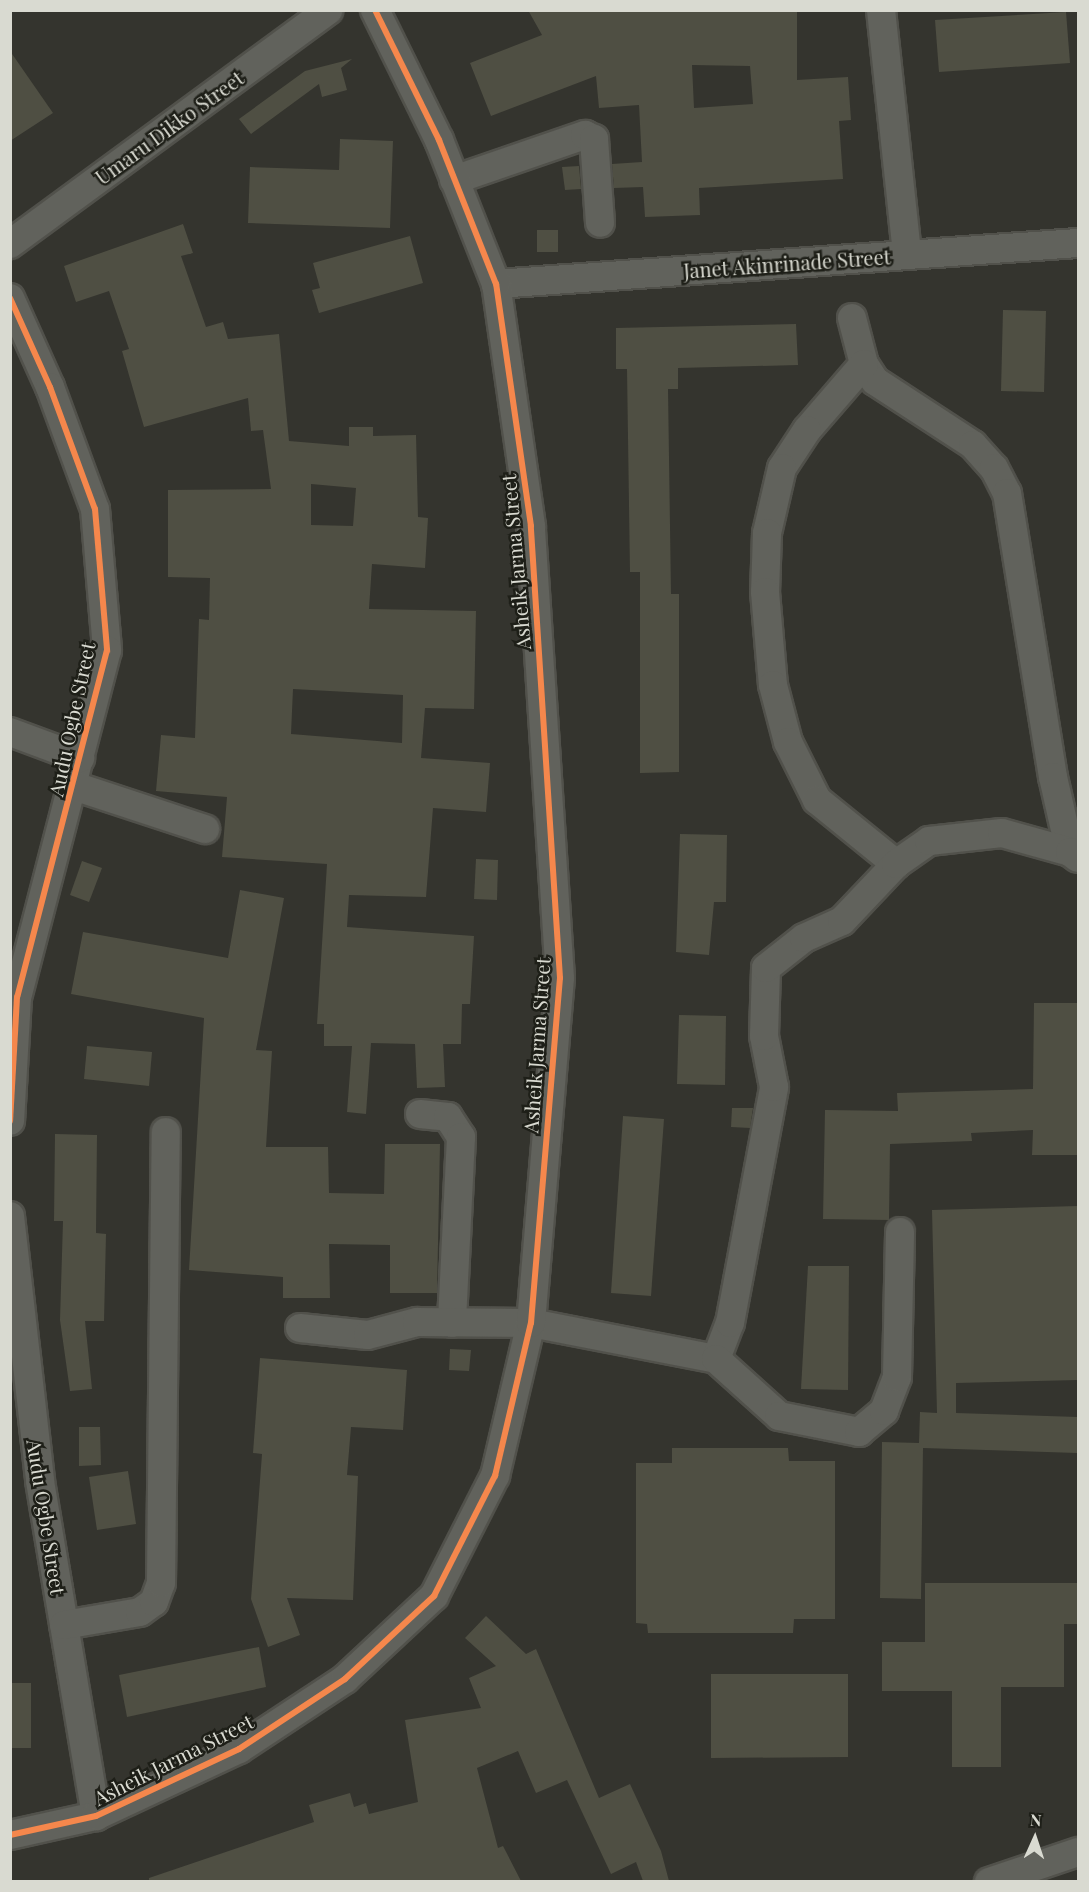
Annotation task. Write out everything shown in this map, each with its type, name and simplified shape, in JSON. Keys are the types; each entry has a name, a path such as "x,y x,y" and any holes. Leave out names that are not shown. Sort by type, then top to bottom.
{"street":[{"name":"Umaru Dikko Street","path":"10,244 328,10"},
{"name":"Asheik Jarma Street","path":"10,1835 96,1816 239,1749 345,1679 434,1596 495,1476 531,1323 560,978 531,526 496,284 454,180 375,10"},
{"path":"881,10 907,255"},
{"path":"454,180 585,135 594,139 600,224"},
{"name":"Janet Akinrinade Street","path":"496,284 1078,243"},
{"name":"Audu Ogbe Street","path":"10,298 50,387 95,508 107,650 74,786 17,996 10,1121"},
{"path":"852,318 864,364 875,381 973,445 994,468 1007,493 1053,777 1074,855"},
{"path":"864,364 807,430 782,468 767,533 765,592 773,685 788,742 817,800 896,864"},
{"path":"10,732 80,758"},
{"path":"74,786 205,829"},
{"path":"717,1359 730,1323 774,1087 764,1036 766,968 804,938 842,921 896,864 929,841 1002,833 1074,855"},
{"path":"420,1114 448,1117 461,1137 452,1323"},
{"path":"64,1625 140,1612 154,1602 161,1583 166,1132"},
{"name":"Audu Ogbe Street","path":"10,1216 40,1481 96,1816"},
{"path":"300,1328 368,1335 405,1323 531,1323 717,1359 779,1416 859,1432 884,1412 897,1377 900,1232"},
{"path":"989,1881 1021,1877 1078,1852"}],"building":[{"path":"528,10 797,10 797,80 848,77 851,120 839,121 843,179 699,188 700,215 645,217 643,187 614,188 612,164 642,162 639,105 599,108 596,76 491,116 470,63 542,35","holes":["692,65 750,66 753,104 694,108"]},
{"path":"1066,12 1070,63 939,72 935,20"},
{"path":"10,51 53,113 10,141"},
{"path":"352,59 341,68 347,90 322,97 319,84 251,134 239,119 305,71"},
{"path":"340,139 393,141 390,228 248,223 250,167 339,170"},
{"path":"579,166 581,189 565,190 562,167"},
{"path":"183,224 193,253 181,256 206,327 223,322 228,339 279,334 289,441 349,446 349,427 373,427 373,436 416,435 418,517 428,518 425,568 372,564 369,609 476,611 474,709 425,708 421,758 490,763 486,812 433,808 426,897 349,895 347,927 474,936 470,1004 462,1004 461,1044 443,1044 445,1087 417,1088 415,1044 371,1043 366,1114 347,1112 352,1046 324,1046 324,1024 317,1024 327,864 222,857 227,797 156,791 161,735 195,738 199,619 209,620 210,578 168,577 168,490 271,489 263,430 251,431 248,398 144,427 122,351 129,349 109,291 76,302 64,266","holes":["311,484 356,488 353,526 311,525","293,689 403,695 402,743 291,734"]},
{"path":"537,230 558,230 558,252 537,252"},
{"path":"410,236 423,283 319,313 312,290 320,288 313,263"},
{"path":"1003,310 1046,311 1044,392 1001,391"},
{"path":"796,324 798,365 678,368 678,389 668,389 671,594 679,594 679,772 640,773 640,572 630,572 627,369 616,369 616,328"},
{"path":"680,834 727,835 726,902 714,902 709,955 676,952"},
{"path":"476,859 498,860 497,900 474,899"},
{"path":"82,861 102,868 89,902 70,895"},
{"path":"240,890 284,898 256,1050 272,1051 266,1147 328,1147 329,1193 384,1194 385,1144 440,1144 437,1293 390,1293 390,1245 329,1244 330,1298 283,1298 283,1277 189,1270 204,1018 71,994 83,932 228,958"},
{"path":"1034,1003 1078,1003 1078,1155 1032,1155 1033,1130 971,1133 972,1141 890,1144 889,1220 823,1219 825,1110 898,1111 897,1093 1033,1089"},
{"path":"679,1015 726,1016 725,1085 677,1084"},
{"path":"87,1046 152,1052 149,1086 84,1079"},
{"path":"732,1108 753,1108 750,1128 731,1127"},
{"path":"623,1116 664,1119 651,1296 611,1293"},
{"path":"55,1134 97,1135 96,1233 106,1234 104,1321 85,1321 92,1389 70,1391 60,1320 63,1221 54,1221"},
{"path":"1078,1206 1078,1380 956,1383 956,1413 1078,1417 1077,1453 923,1448 921,1599 880,1598 882,1442 919,1443 920,1412 937,1413 932,1210"},
{"path":"808,1266 849,1266 848,1390 801,1389"},
{"path":"450,1349 471,1350 469,1371 449,1370"},
{"path":"260,1358 407,1370 403,1430 351,1427 347,1475 358,1476 353,1600 287,1598 300,1635 268,1647 251,1599 262,1454 253,1453"},
{"path":"79,1427 100,1427 101,1465 79,1466"},
{"path":"672,1448 788,1448 789,1461 835,1461 835,1619 794,1619 793,1633 648,1633 647,1624 636,1623 636,1463 672,1463"},
{"path":"128,1471 136,1524 97,1530 89,1477"},
{"path":"925,1583 1078,1583 1078,1624 1064,1624 1064,1687 1001,1687 1001,1767 952,1767 952,1691 882,1691 882,1642 925,1642"},
{"path":"486,1616 526,1654 536,1649 599,1798 630,1784 661,1851 669,1881 643,1881 636,1862 611,1874 567,1780 536,1793 518,1751 477,1768 498,1848 503,1846 521,1881 149,1881 149,1878 314,1822 309,1805 350,1793 354,1807 366,1803 369,1814 418,1802 405,1720 481,1708 469,1678 496,1666 465,1638"},
{"path":"259,1647 266,1687 127,1717 119,1675"},
{"path":"711,1674 848,1674 848,1757 711,1758"},
{"path":"10,1683 31,1683 31,1748 10,1748"}],"cycle path":[{"path":"10,1835 96,1816 239,1749 345,1679 434,1596 495,1476 531,1323 560,978 531,526 496,284 439,140 375,10"},
{"path":"10,298 50,387 95,509 107,650 17,997 10,1121"}]}
